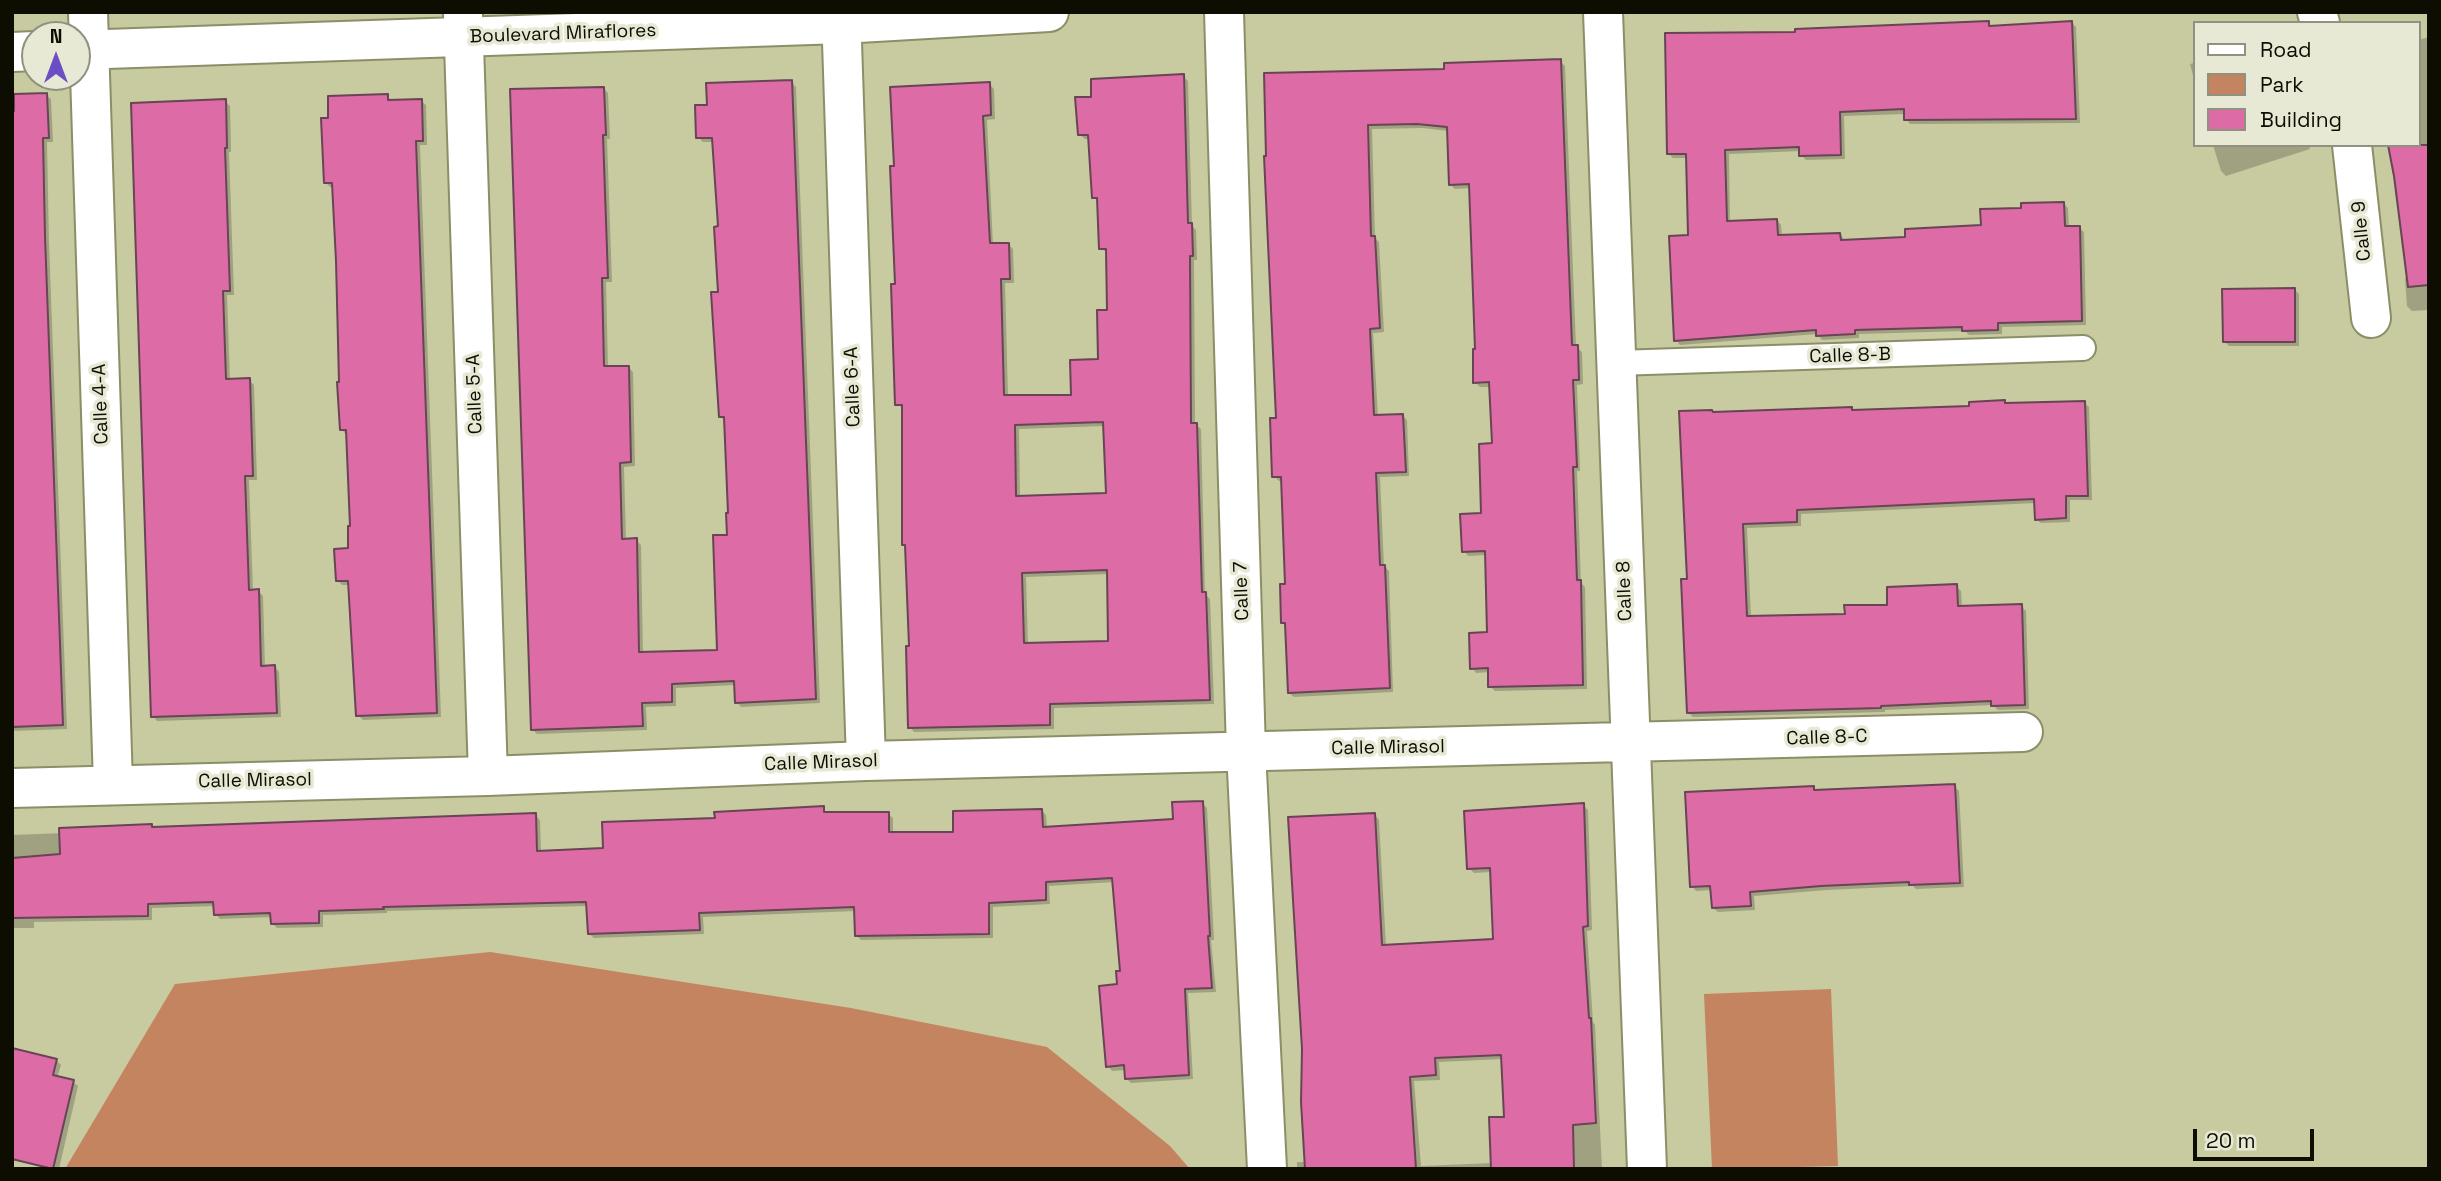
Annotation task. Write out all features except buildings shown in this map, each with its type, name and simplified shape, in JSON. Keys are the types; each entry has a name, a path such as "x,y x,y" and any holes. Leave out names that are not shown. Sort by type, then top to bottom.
{"street":[{"name":"Boulevard Miraflores","path":"91,34 1049,12"},
{"name":"Calle 7","path":"1224,12 1247,751 1267,1169"},
{"name":"Calle 8","path":"1603,12 1647,1169"},
{"name":"Calle 6-A","path":"841,18 866,761"},
{"name":"Calle 5-A","path":"463,25 488,776"},
{"name":"Calle 4-A","path":"87,91 113,785"},
{"name":"Calle 9","path":"2352,147 2371,318"},
{"name":"Calle 8-C","path":"1631,743 2023,732"},
{"name":"Calle Mirasol","path":"12,788 488,776 866,761 1631,743"}],"lane":[{"name":"Calle 8-B","path":"1616,363 2083,348"}],"green space":[{"path":"490,952 851,1008 1047,1047 1170,1146 1190,1169 65,1169 175,984"},
{"path":"1831,989 1838,1166 1712,1169 1704,994"}]}
